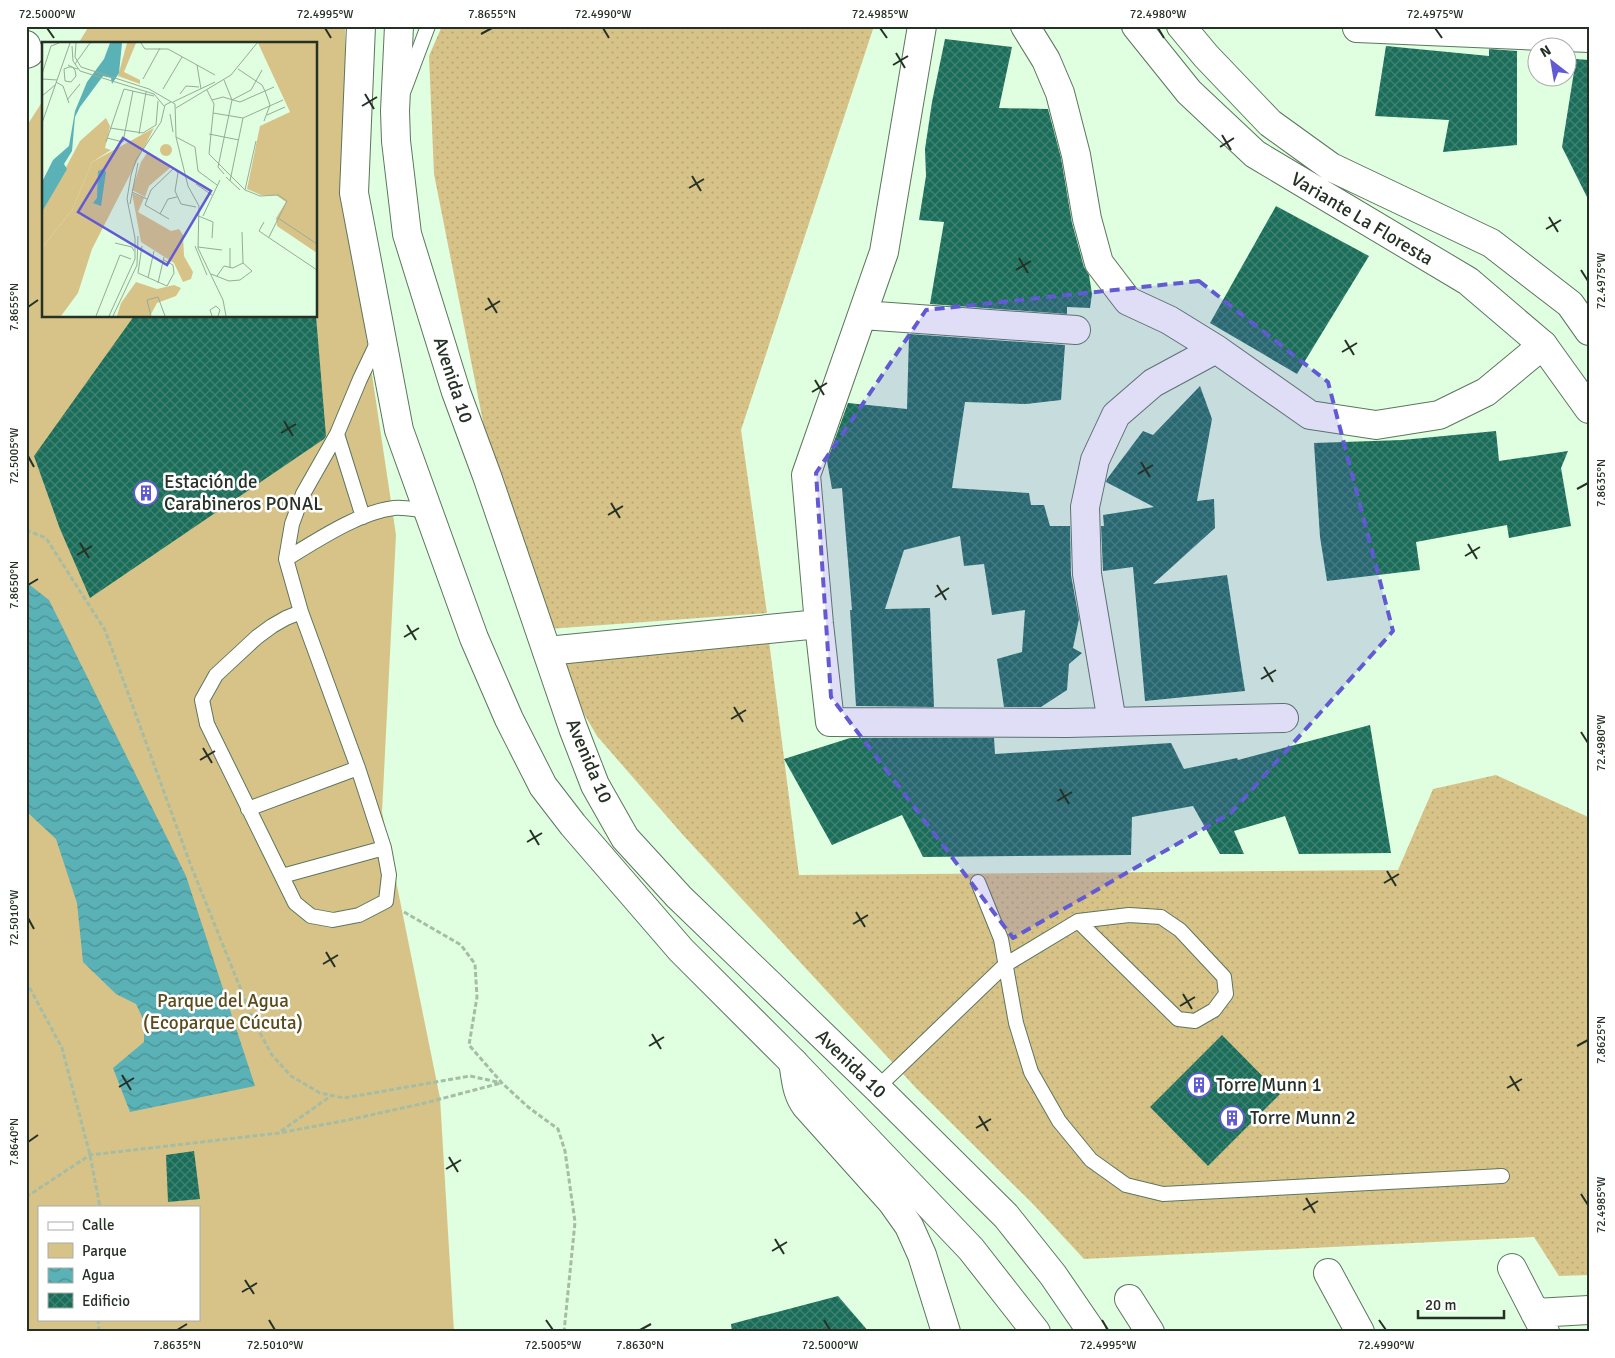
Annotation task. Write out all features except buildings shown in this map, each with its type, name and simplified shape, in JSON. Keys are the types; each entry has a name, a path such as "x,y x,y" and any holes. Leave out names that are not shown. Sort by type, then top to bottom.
{"main road":[{"name":"Avenida 10","path":"361,26 354,193 399,430 474,638 508,719 543,786 573,825 681,950 793,1062 971,1249 1036,1332"},
{"name":"Avenida 10","path":"399,26 395,111 396,141 407,234 456,392 595,785 625,838 679,897 1006,1216 1053,1275 1092,1332"},
{"path":"922,26 884,252 806,475 830,722 1112,722 1284,718"},
{"path":"1025,26 1046,60 1060,93 1076,155 1087,219 1099,263 1128,301 1169,320 1216,349 1310,415 1376,425 1439,415 1486,392 1543,345"},
{"name":"Variante La Floresta","path":"1136,26 1189,92 1255,154 1468,281 1543,345 1589,409"},
{"name":"Variante La Floresta","path":"1181,26 1206,56 1270,123 1331,167 1491,243 1570,304 1589,331"},
{"path":"1357,28 1589,38"},
{"path":"26,45 29,53 26,54"},
{"path":"862,315 1076,330"},
{"path":"1112,722 1087,574 1085,507 1095,460 1116,415 1154,383 1216,349"},
{"path":"547,651 819,624"},
{"path":"793,1062 797,1089 801,1099 892,1202 909,1226 922,1255 946,1332"},
{"path":"1512,1268 1540,1322 1589,1310"},
{"path":"1328,1274 1360,1332"},
{"path":"1129,1299 1150,1332"}],"lane":[{"path":"395,111 428,26"},
{"path":"302,612 279,622 257,637 216,674 202,700 207,724 295,903 311,916 333,920 359,915 386,901 389,875 384,848 358,768 302,612 286,559 292,524 303,494 338,434 360,378 381,336"},
{"path":"338,434 363,516"},
{"path":"286,559 363,516 394,508 428,511"},
{"path":"248,809 358,768"},
{"path":"282,876 384,848"},
{"path":"978,882 1001,940 1016,1023 1031,1072 1059,1121 1091,1160 1126,1185 1163,1194 1502,1176"},
{"path":"876,1088 1005,965 1078,921 1129,915 1161,917 1180,930 1224,977 1226,994 1214,1010 1195,1021 1178,1019 1078,921"}],"path":[{"path":"26,530 46,538 105,630 191,866 254,1022 272,1055 291,1076 320,1093 344,1098 470,1076 502,1083"},
{"path":"386,901 461,946 475,964 477,997 469,1045 502,1083 528,1107 558,1129 565,1151 575,1222 564,1332"},
{"path":"26,981 62,1048 90,1155 100,1206"},
{"path":"26,1197 90,1155 279,1133 425,1103 502,1083"},
{"path":"279,1133 332,1096"}],"highlighted area":[{"path":"1199,281 1328,382 1393,631 1231,813 1013,938 831,697 816,473 926,310"}],"green space":[{"name":"Parque del Agua (Ecoparque Cúcuta)","path":"89,26 345,26 347,208 396,535 382,812 440,1098 454,1332 26,1332 26,127 42,102 42,318 318,318 318,42 79,42"},
{"path":"442,26 874,26 741,430 767,613 548,629 492,467 434,174 429,56"},
{"path":"769,641 799,875 1398,870 1433,789 1496,775 1586,816 1589,819 1589,1275 1559,1276 1534,1237 1084,1259 1033,1204 916,1088 683,835 597,736 567,685 566,662"}],"water":[{"path":"26,582 49,600 186,876 255,1086 130,1112 113,1068 144,1042 144,1021 136,1004 116,994 83,962 77,903 56,839 26,811"}],"place":[{"name":"Estación de Carabineros PONAL","path":"146,493"},
{"name":"Torre Munn 1","path":"1199,1085"},
{"name":"Torre Munn 2","path":"1232,1118"}]}
